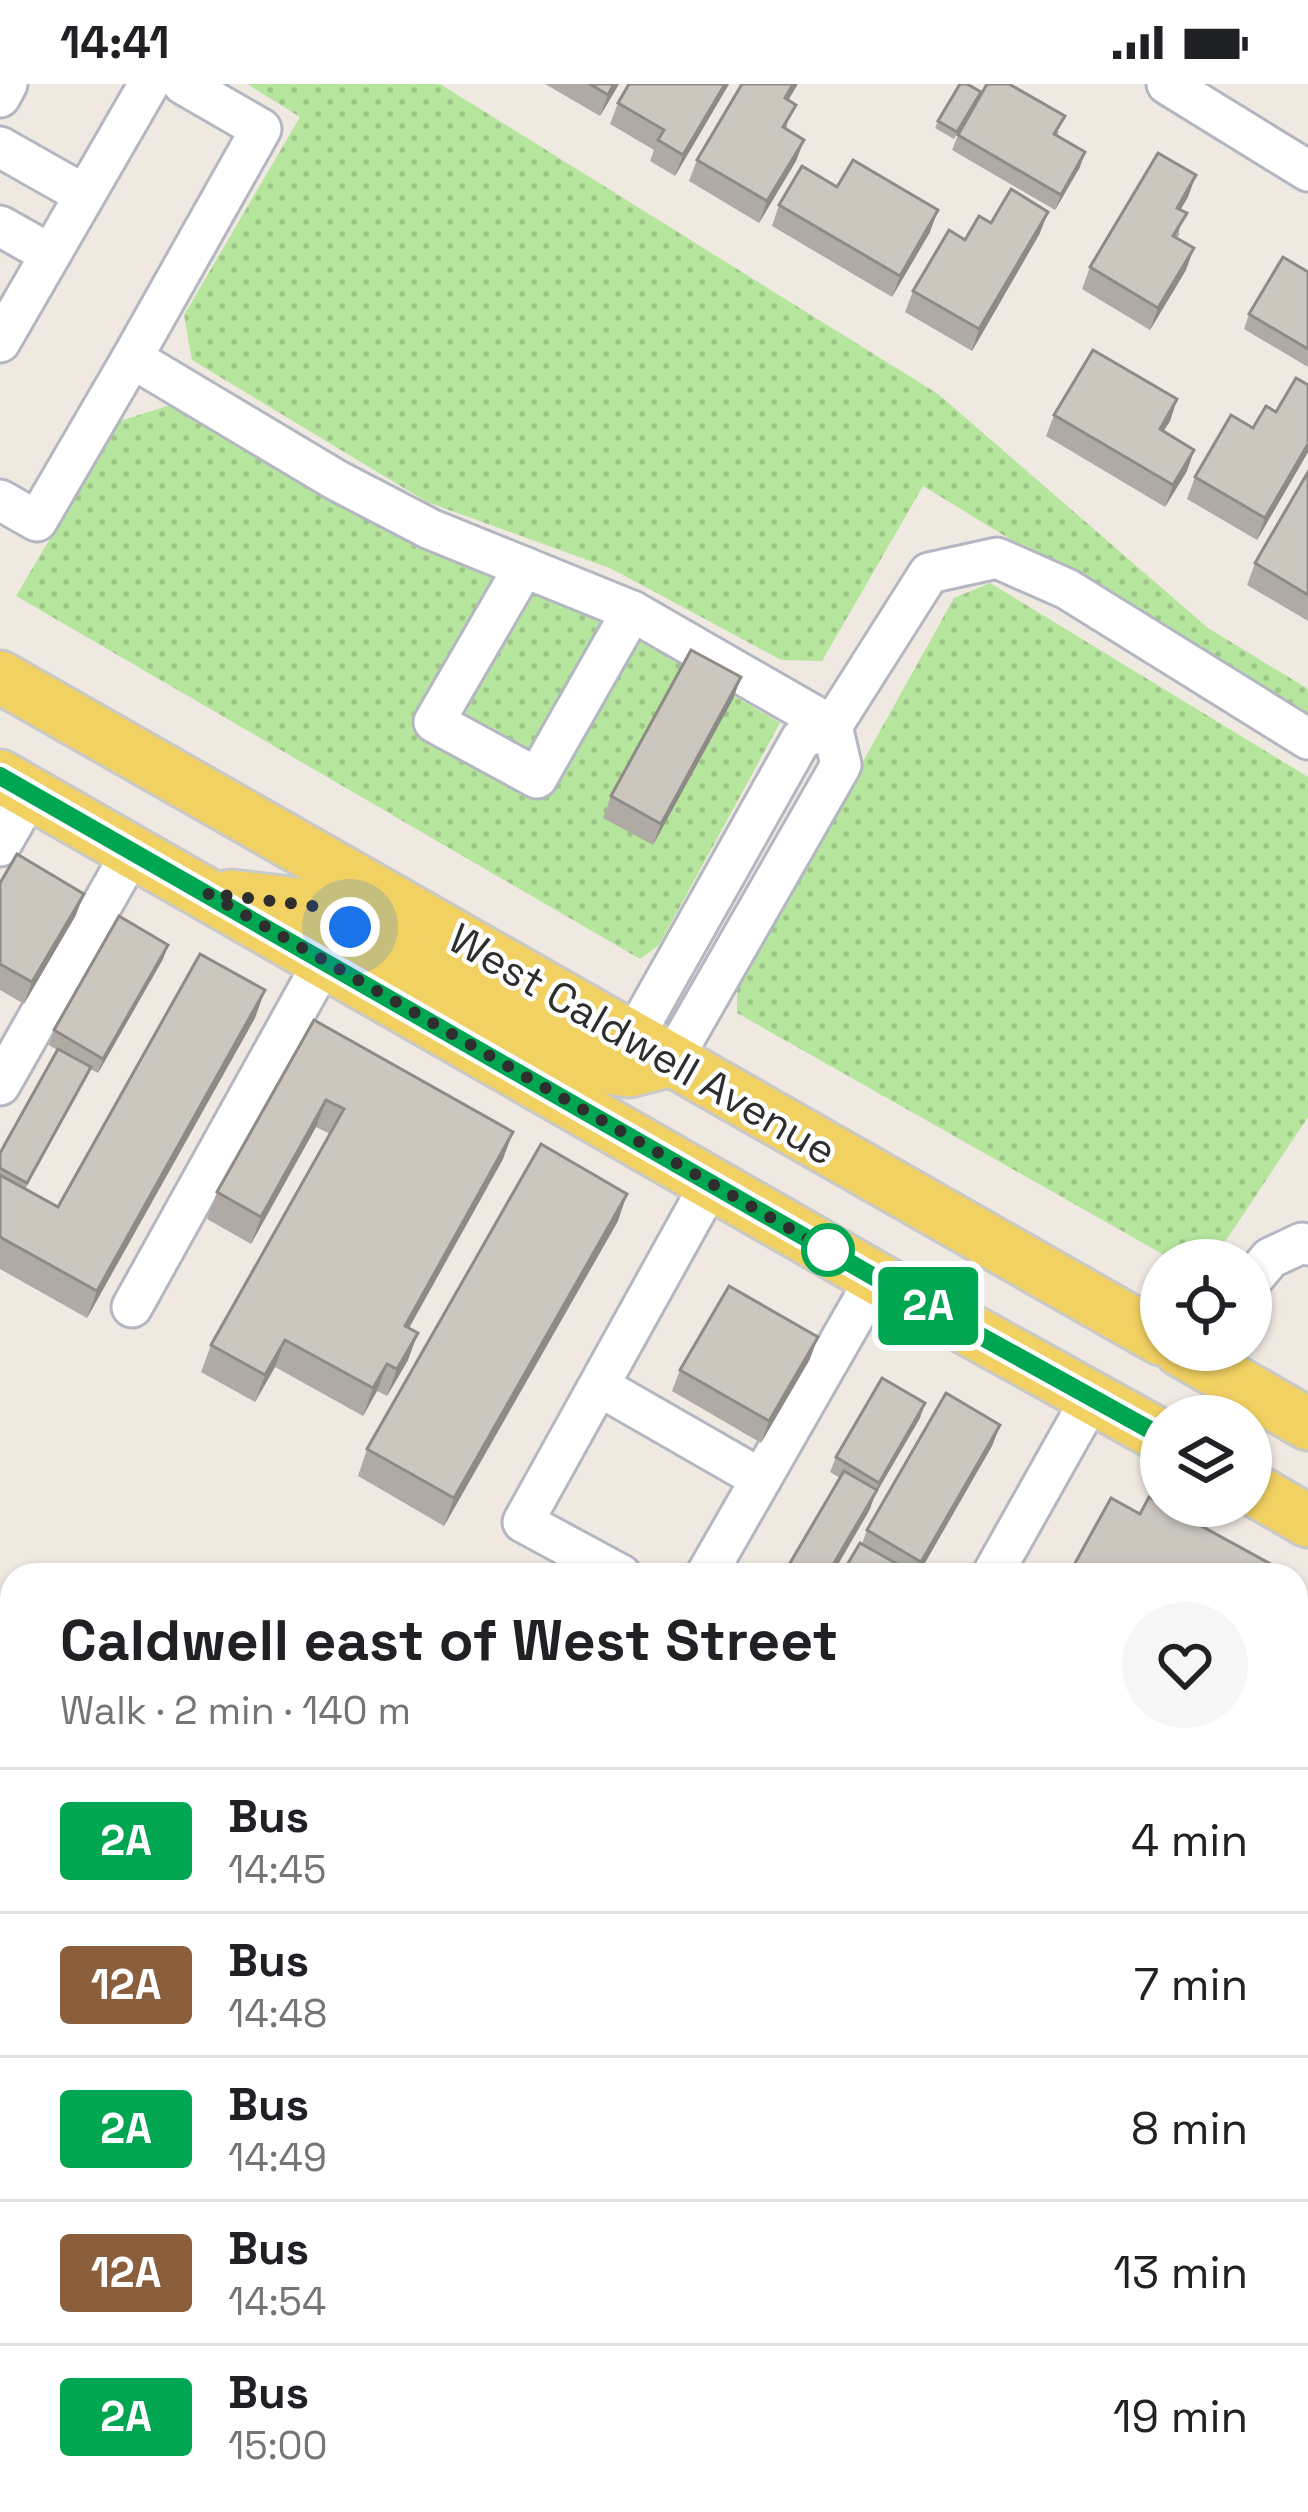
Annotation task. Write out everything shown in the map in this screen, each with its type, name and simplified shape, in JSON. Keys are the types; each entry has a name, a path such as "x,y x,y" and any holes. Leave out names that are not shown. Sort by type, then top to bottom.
{"main road":[{"name":"West Caldwell Avenue","path":"0,677 1140,1324"},
{"name":"West Caldwell Avenue","path":"15,785 1140,1424"},
{"path":"207,893 313,906 596,1066 629,1071 652,1049"},
{"name":"West Caldwell Avenue","path":"1221,1371 1308,1424"},
{"path":"1272,1500 1308,1521"}],"street":[{"path":"0,97 8,84"},
{"path":"0,342 149,84"},
{"path":"0,500 37,521 261,129 183,84"},
{"path":"1167,84 1308,171"},
{"path":"0,147 83,194"},
{"path":"0,226 50,254"},
{"path":"132,358 336,480 430,529 632,611 832,726"},
{"path":"652,1049 841,765 832,726 929,573 997,558 1067,589 1308,740"},
{"path":"524,567 434,722 537,778 632,611"},
{"path":"0,846 15,785"},
{"path":"0,1085 133,852"},
{"path":"132,1307 324,962"},
{"path":"599,1563 524,1522 710,1183"},
{"path":"1272,1257 1302,1243 1308,1245"},
{"path":"713,1563 876,1278"},
{"path":"599,1386 761,1479"},
{"path":"999,1563 1092,1396"}],"green space":[{"path":"247,84 440,84 938,394 1208,628 1308,689 1308,721 923,486 822,661 781,660 612,569 427,502 192,360 184,315 300,117"},
{"path":"174,404 417,548 587,607 780,723 659,945 640,959 16,596 120,421"},
{"path":"990,583 1308,777 1308,1117 1227,1239 1140,1241 737,1013 737,988 954,598"}],"building":[{"path":"590,84 614,84 608,95"},
{"path":"629,84 725,84 683,155 658,140 664,130 618,103"},
{"path":"742,84 793,84 785,98 796,105 783,127 804,140 767,201 697,160"},
{"path":"960,84 981,92 957,132 938,121"},
{"path":"987,84 1009,84 1065,116 1054,134 1085,152 1061,195 958,135"},
{"path":"1158,153 1196,175 1177,208 1187,213 1173,236 1194,248 1158,308 1090,267"},
{"path":"853,160 938,210 900,276 779,205 802,166 837,187"},
{"path":"1011,189 1048,212 979,329 913,291 949,230 965,240 979,216 991,223"},
{"path":"1283,257 1308,272 1308,349 1249,314"},
{"path":"1093,350 1177,399 1160,429 1194,450 1173,485 1054,415"},
{"path":"1296,378 1308,385 1308,444 1265,518 1195,477 1231,415 1253,428 1266,406 1276,412"},
{"path":"1308,472 1308,595 1255,563"},
{"path":"691,650 741,677 661,824 611,796"},
{"path":"17,854 84,894 32,982 0,964 0,883"},
{"path":"119,916 168,945 103,1059 54,1030"},
{"path":"200,954 265,990 97,1291 0,1237 0,1175 58,1207"},
{"path":"314,1020 513,1132 405,1326 418,1333 397,1369 387,1364 373,1388 285,1340 265,1375 211,1345 344,1109 326,1100 261,1217 217,1192"},
{"path":"58,1049 91,1067 27,1183 0,1168 0,1153"},
{"path":"541,1144 627,1194 454,1498 367,1449"},
{"path":"729,1286 818,1337 769,1421 680,1370"},
{"path":"882,1378 925,1403 879,1483 836,1457"},
{"path":"946,1393 1000,1425 921,1562 867,1530"},
{"path":"844,1471 877,1490 834,1563 790,1563"},
{"path":"1111,1498 1140,1514 1140,1527 1203,1527 1269,1563 1075,1563"},
{"path":"860,1543 895,1563 848,1563"}],"bus line":[{"name":"2A","path":"0,776 876,1278 1140,1424"}],"route":[{"path":"350,927 313,906 207,893 834,1254 828,1250"}]}
